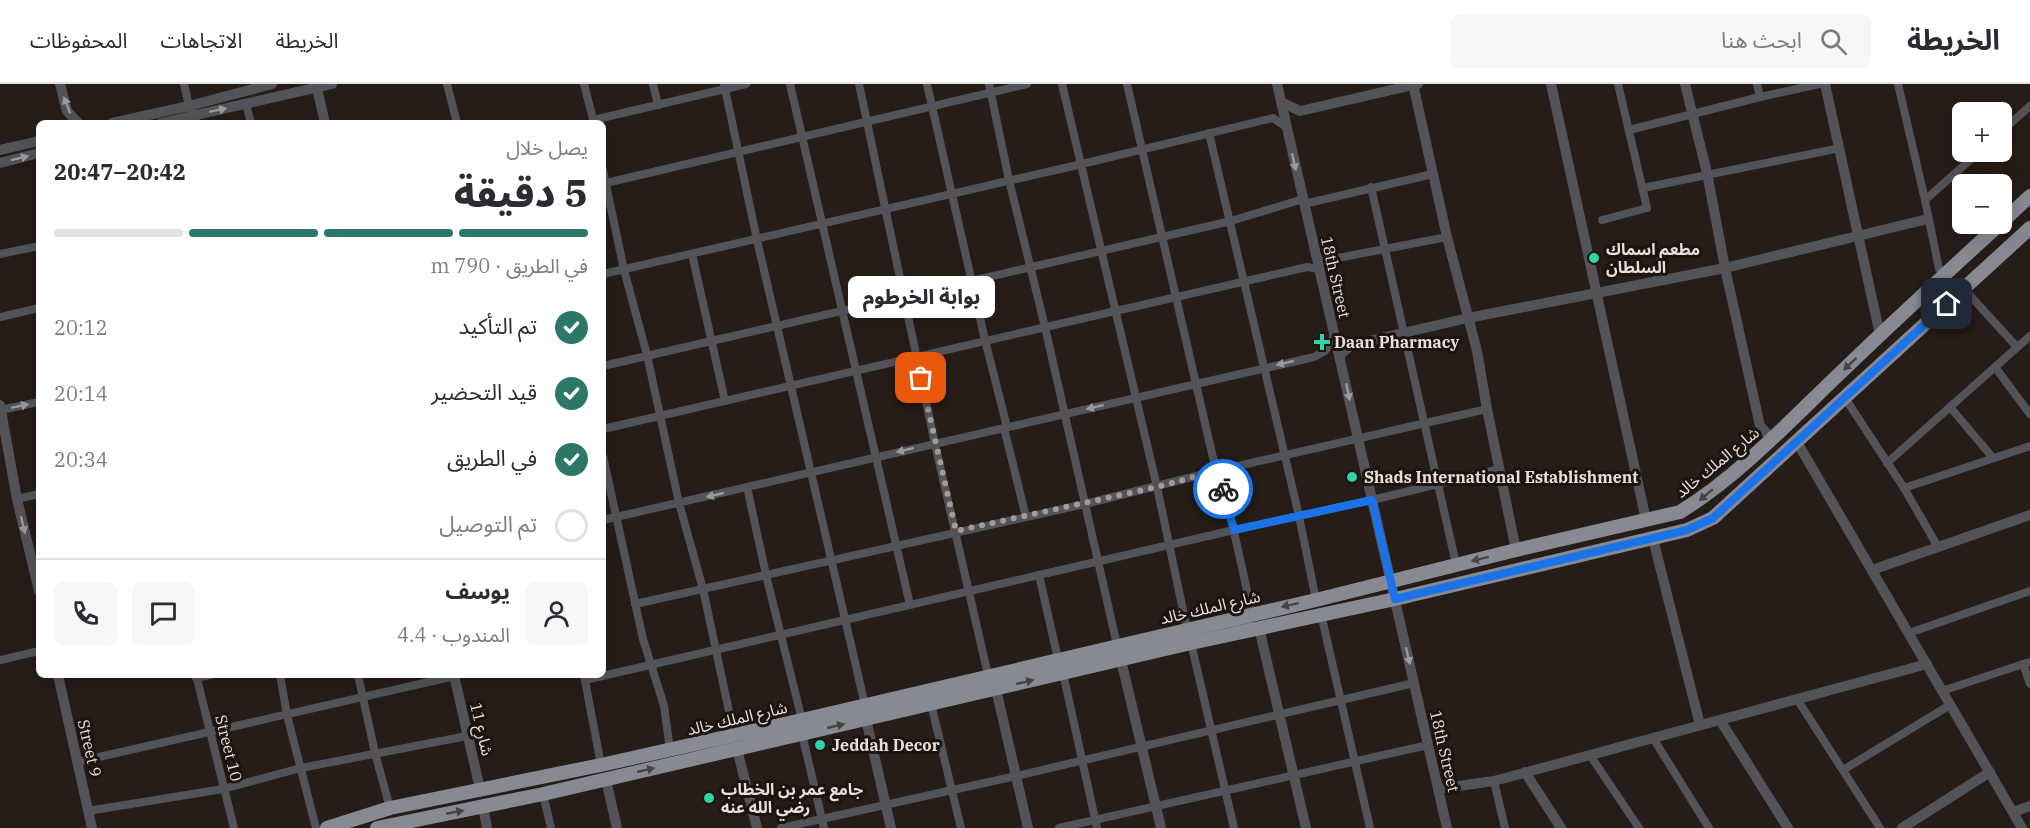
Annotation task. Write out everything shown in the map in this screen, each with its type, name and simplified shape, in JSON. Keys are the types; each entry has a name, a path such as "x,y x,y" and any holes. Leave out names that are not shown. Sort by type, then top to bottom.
{"main road":[{"name":"شارع الملك خالد","path":"2012,213 2030,196"},
{"name":"شارع الملك خالد","path":"377,828 606,780 736,742 802,727 866,719 1687,530 1713,518 2030,228"},
{"name":"شارع الملك خالد","path":"802,727 865,705 1680,512 1699,501 1772,439 1989,234"},
{"name":"شارع الملك خالد","path":"327,828 390,808 480,789 670,750 736,742"},
{"path":"480,789 483,806"}],"street":[{"path":"60,84 67,111 75,120"},
{"path":"184,84 193,114"},
{"path":"172,120 272,84"},
{"path":"139,120 193,114 246,104 316,85 332,84"},
{"path":"447,84 456,120"},
{"path":"584,84 593,120"},
{"path":"653,84 658,105"},
{"path":"601,120 725,87 746,84"},
{"path":"790,84 910,605"},
{"path":"859,84 935,444 988,675"},
{"path":"927,84 1026,517"},
{"path":"757,828 715,651 703,589 679,503 647,355 624,270 606,183 867,122 989,88 1027,84"},
{"path":"1062,84 1157,487 1187,629"},
{"path":"1127,84 1195,384 1216,471 1227,500 1252,614 1248,623 1191,643 1213,729 1234,828"},
{"name":"18th Street","path":"1277,84 1446,828"},
{"path":"1281,102 1300,111 1415,84 1447,237 1477,351 1516,550"},
{"path":"1551,84 1646,520"},
{"path":"1602,220 1647,208 1618,84"},
{"path":"1685,84 1707,173 1725,268 1760,426 1772,439"},
{"path":"1757,84 1760,97"},
{"path":"1629,130 1819,84"},
{"path":"1825,84 1880,335"},
{"path":"1898,84 1939,268 1946,274"},
{"path":"316,85 324,120"},
{"path":"725,87 757,240 865,705"},
{"path":"989,88 1117,645"},
{"path":"246,104 249,120"},
{"path":"2012,122 2030,106"},
{"path":"606,273 1273,118 1286,127"},
{"path":"1209,133 1299,516 1316,600"},
{"path":"0,150 36,142"},
{"path":"1642,188 1707,173 1840,148"},
{"path":"0,163 36,154"},
{"path":"1925,200 1968,162"},
{"path":"606,365 1101,249 1231,221 1303,202 1433,174"},
{"path":"1371,187 1456,564"},
{"path":"1340,356 1351,345 1468,318 1725,268 1928,219"},
{"path":"606,428 791,384 1447,237"},
{"path":"0,255 36,247"},
{"path":"692,254 725,401"},
{"path":"1964,289 2017,347"},
{"path":"0,317 36,309"},
{"path":"1887,463 2030,336"},
{"path":"606,519 1314,357 1325,351 1334,337"},
{"path":"1995,367 2030,414"},
{"path":"1845,398 1904,488 1938,547"},
{"path":"36,403 0,409 17,499 36,560"},
{"path":"1950,407 1993,458"},
{"path":"635,604 1085,504 1216,471 1487,409"},
{"path":"1797,442 2022,828"},
{"path":"1904,488 2030,446"},
{"path":"606,469 635,604 664,706 670,750"},
{"path":"606,673 715,651 1500,469"},
{"path":"747,487 823,824"},
{"path":"17,499 36,495"},
{"path":"1872,570 2030,515"},
{"path":"1653,539 1701,725"},
{"path":"1039,575 1058,659"},
{"path":"1909,633 2030,591"},
{"path":"1321,614 1370,828"},
{"path":"1259,628 1306,828"},
{"path":"0,660 36,652"},
{"path":"1121,660 1161,828"},
{"path":"1942,691 2027,663 2030,684"},
{"path":"1438,789 1494,781 1927,664"},
{"path":"1063,673 1096,824"},
{"name":"Street 9","path":"59,678 92,828"},
{"name":"Street 10","path":"196,678 234,828"},
{"path":"281,678 287,715 316,828"},
{"path":"359,678 390,808"},
{"path":"77,762 446,678"},
{"name":"شارع 11","path":"455,678 480,789"},
{"path":"585,678 601,765"},
{"path":"781,828 823,824 886,804 1016,776 1414,682"},
{"path":"996,689 1028,828"},
{"path":"1797,699 1880,828"},
{"path":"931,704 961,828"},
{"path":"1843,770 1950,705"},
{"path":"866,719 891,828"},
{"path":"1720,720 1787,828"},
{"path":"88,811 223,789 301,768 467,735"},
{"path":"1653,738 1709,828"},
{"path":"1059,828 1096,824 1155,806 1428,745"},
{"path":"1590,755 1639,828"},
{"path":"1525,772 1558,825"},
{"path":"1902,828 1990,772"},
{"path":"606,780 617,828"},
{"path":"1494,781 1505,828"},
{"path":"543,794 551,828"},
{"path":"483,806 487,828"},
{"path":"2013,812 2030,806"}],"way so far":[{"path":"921,378 956,531 1157,487 1216,471 1223,489"}],"place":[{"name":"مطعم اسماك السلطان","path":"1594,258"},
{"name":"Daan Pharmacy","path":"1322,342"},
{"name":"بوابة الخرطوم","path":"921,378"},
{"name":"Shads International Establishment","path":"1352,477"},
{"name":"Jeddah Decor","path":"820,745"},
{"name":"جامع عمر بن الخطاب رضي الله عنه","path":"709,798"}],"route":[{"path":"1223,489 1234,530 1372,500 1395,599 1687,530 1713,518 1947,304"}]}
